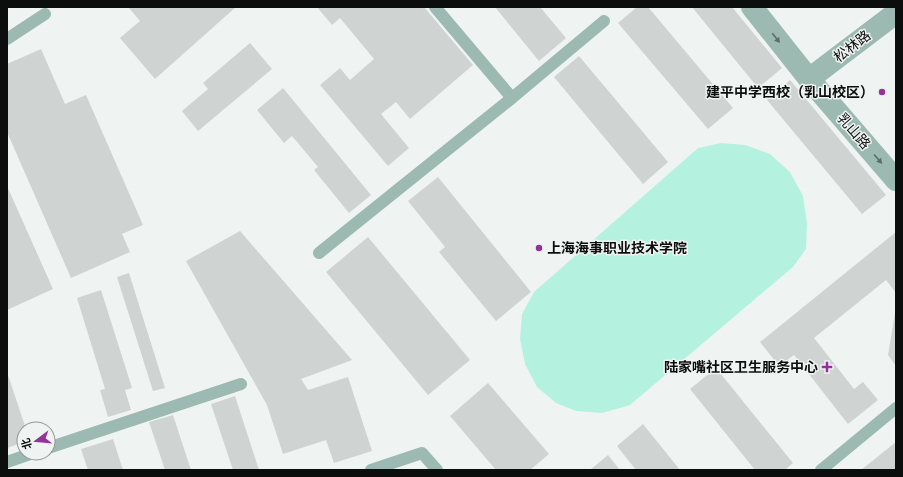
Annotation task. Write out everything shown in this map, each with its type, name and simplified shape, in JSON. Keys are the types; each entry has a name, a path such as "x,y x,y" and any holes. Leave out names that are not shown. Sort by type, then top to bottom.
{"street":[{"name":"乳山路","path":"752,7 809,79 896,180"},
{"name":"松林路","path":"809,79 896,13"}],"lane":[{"path":"435,7 512,98"},
{"path":"7,39 45,14"},
{"path":"319,253 512,98 604,21"},
{"path":"56,445 240,384"},
{"path":"821,470 896,408"},
{"path":"371,470 422,453 437,470"}],"green space":[{"path":"721,143 745,145 770,154 790,172 803,196 807,223 806,249 793,267 630,405 602,413 576,411 556,403 537,387 525,364 520,339 522,314 534,292 698,148"}],"building":[{"path":"128,7 236,7 155,79 120,38 140,21"},
{"path":"317,7 424,7 473,65 410,119 396,102 381,114 409,148 388,166 320,85 340,68 350,80 374,59 340,18 332,25"},
{"path":"495,7 540,7 566,38 539,61"},
{"path":"637,7 648,7 733,108 708,129 618,23"},
{"path":"692,7 732,7 782,68 758,88"},
{"path":"250,43 272,69 198,131 182,111 208,89 203,83"},
{"path":"41,49 65,104 86,95 143,225 122,234 130,252 71,278 7,132 7,64"},
{"path":"579,56 668,162 643,184 554,77"},
{"path":"790,80 886,195 862,214 767,100"},
{"path":"283,88 371,195 349,213 314,170 318,167 292,136 284,143 257,110"},
{"path":"438,177 531,292 496,321 439,252 445,247 408,201"},
{"path":"7,186 53,289 7,310"},
{"path":"240,231 352,360 301,379 308,390 348,377 372,451 334,463 326,440 283,454 267,405 186,261"},
{"path":"896,232 896,293 886,280 814,338 854,389 863,382 878,400 848,424 794,355 779,366 760,342"},
{"path":"368,237 470,360 428,395 326,272"},
{"path":"129,273 165,388 153,391 117,277"},
{"path":"101,290 132,388 125,390 131,410 108,417 100,390 105,389 77,298"},
{"path":"896,313 896,366 888,355"},
{"path":"716,368 793,463 785,470 755,470 690,389"},
{"path":"7,372 23,421 16,421 16,445 7,448"},
{"path":"488,383 549,454 530,470 496,470 450,416"},
{"path":"235,396 259,470 233,470 211,404"},
{"path":"173,415 191,470 165,470 149,422"},
{"path":"643,424 680,470 636,470 617,446"},
{"path":"113,439 123,470 88,470 81,449"},
{"path":"896,442 896,470 861,470"},
{"path":"608,455 620,470 590,470"}],"place":[{"name":"建平中学西校（乳山校区）","path":"882,92"},
{"name":"上海海事职业技术学院","path":"539,248"},
{"name":"陆家嘴社区卫生服务中心","path":"827,367"}]}
